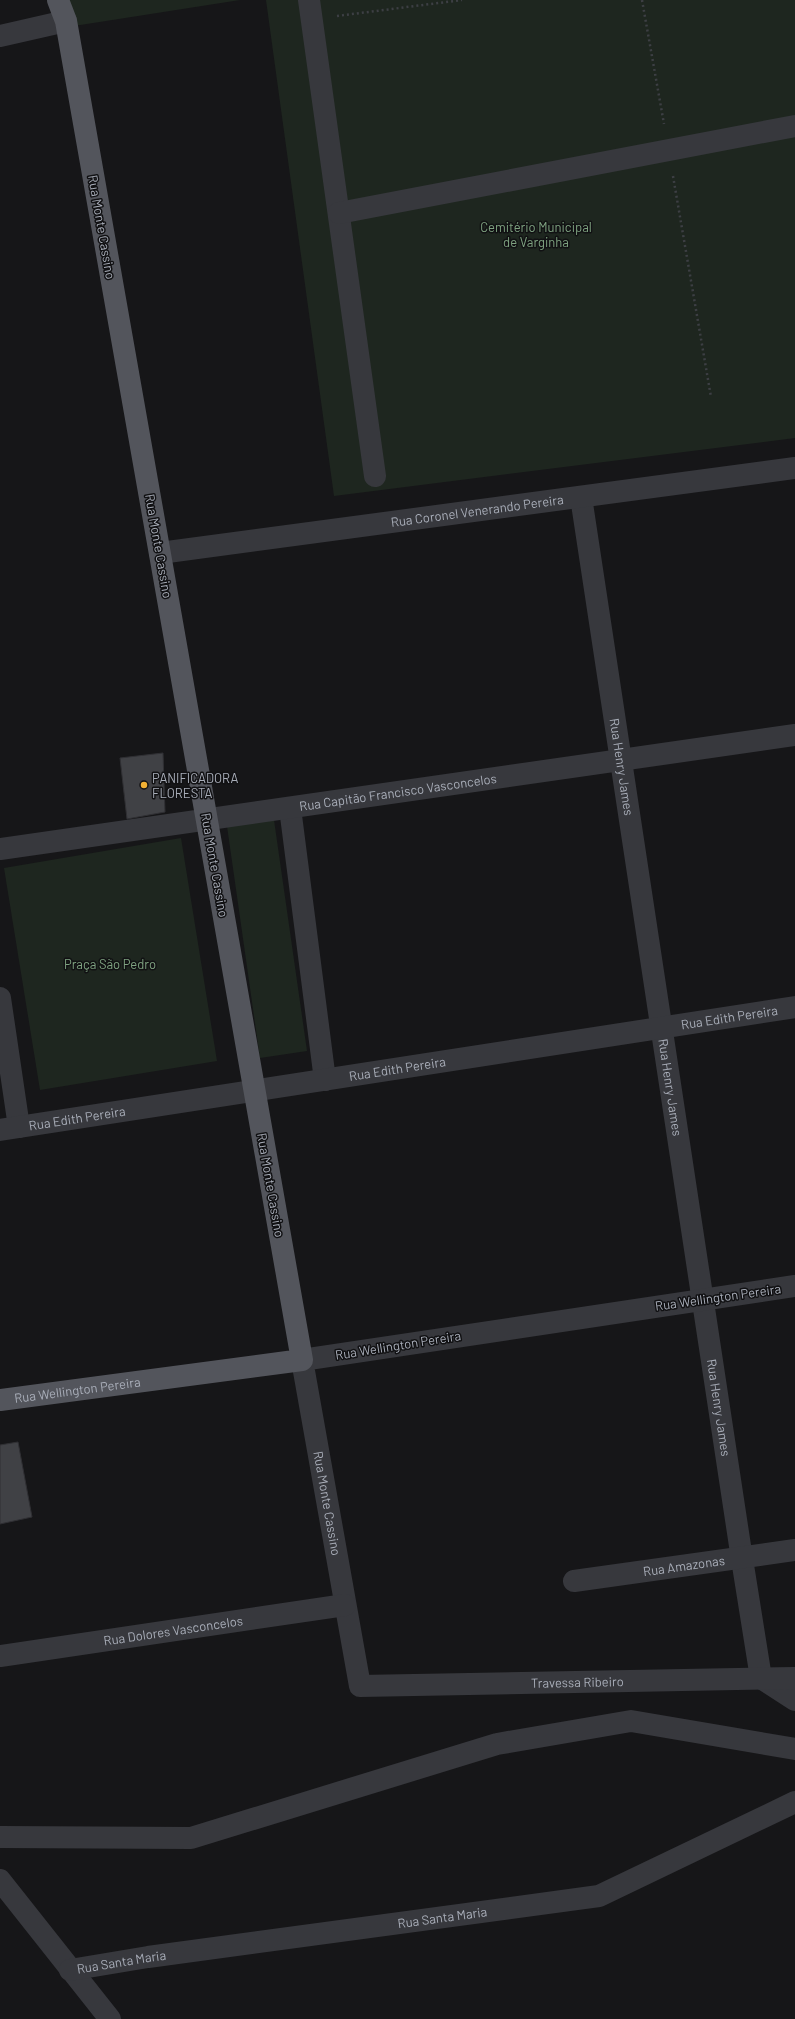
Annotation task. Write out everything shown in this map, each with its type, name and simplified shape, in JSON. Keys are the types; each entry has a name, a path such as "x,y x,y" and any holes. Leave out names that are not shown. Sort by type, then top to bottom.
{"main road":[{"name":"Rua Monte Cassino","path":"58,0 66,21 302,1360"},
{"name":"Rua Wellington Pereira","path":"0,1400 302,1360"}],"street":[{"path":"310,10 375,476"},
{"path":"0,36 66,21"},
{"path":"339,213 795,126"},
{"name":"Rua Coronel Venerando Pereira","path":"160,553 795,468"},
{"name":"Rua Henry James","path":"581,497 761,1678"},
{"name":"Rua Capitão Francisco Vasconcelos","path":"0,849 795,734"},
{"path":"290,808 325,1080"},
{"path":"0,998 10,1129"},
{"name":"Rua Edith Pereira","path":"10,1129 795,1007"},
{"name":"Rua Wellington Pereira","path":"302,1360 795,1286"},
{"name":"Rua Monte Cassino","path":"302,1360 360,1686"},
{"name":"Rua Amazonas","path":"574,1582 742,1559 795,1550"},
{"name":"Rua Dolores Vasconcelos","path":"0,1656 345,1605"},
{"path":"761,1678 795,1700"},
{"name":"Travessa Ribeiro","path":"360,1686 795,1678"},
{"path":"0,1837 191,1838 497,1744 631,1721 795,1749"},
{"name":"Rua Santa Maria","path":"70,1970 148,1957 598,1896 795,1802"},
{"path":"0,1880 110,2019"}],"path":[{"path":"310,10 462,0"},
{"path":"642,0 711,397"}],"green space":[{"path":"65,0 240,0 74,26"},
{"name":"Cemitério Municipal de Varginha","path":"266,0 795,0 795,438 334,496"},
{"path":"274,820 307,1051 260,1058 227,826"},
{"name":"Praça São Pedro","path":"181,838 217,1061 40,1090 4,868"}],"building":[{"name":"PANIFICADORA FLORESTA","path":"163,753 165,812 127,819 120,758"},
{"path":"18,1442 32,1517 0,1524 0,1445"}],"place":[{"name":"PANIFICADORA FLORESTA","path":"144,785"}]}
